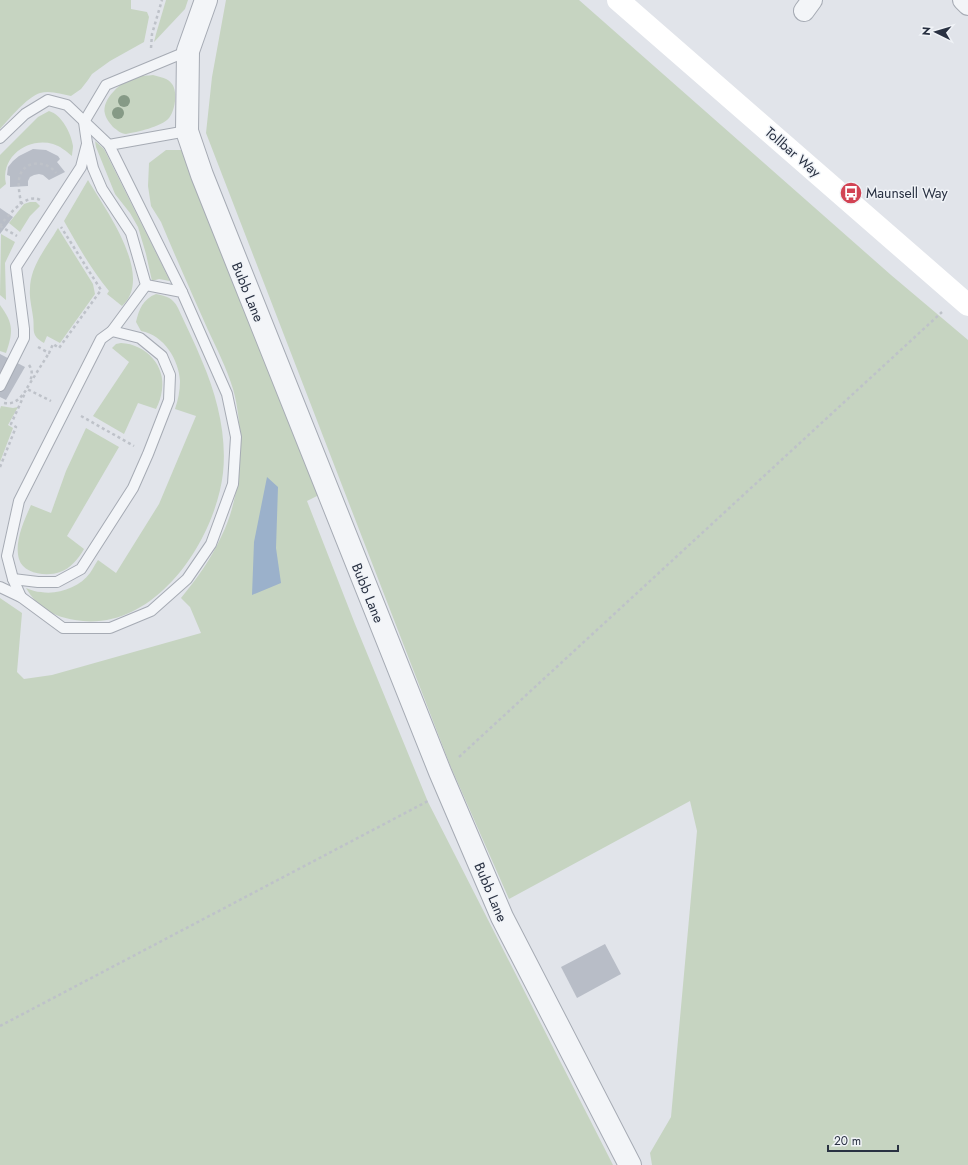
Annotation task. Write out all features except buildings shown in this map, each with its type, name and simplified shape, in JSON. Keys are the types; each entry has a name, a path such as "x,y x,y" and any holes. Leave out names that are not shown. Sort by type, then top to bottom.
{"main road":[{"name":"Tollbar Way","path":"618,0 963,300"}],"street":[{"name":"Bubb Lane","path":"206,0 188,52 187,131 205,182 440,772 506,927 630,1165"},
{"path":"963,0 968,5"}],"lane":[{"path":"146,285 131,233 102,189 93,168 84,122 106,85 188,52"},
{"path":"0,138 25,114 48,100 67,105 109,145 182,292 227,394 236,437 233,484 211,544 187,579 151,611 110,628 63,628 21,597 0,587"},
{"path":"109,145 187,131"},
{"path":"0,386 24,338 16,267 81,168 87,142"},
{"path":"146,285 182,292"},
{"path":"21,597 13,579 7,556 19,501 101,339 112,331 146,285"},
{"path":"13,579 38,582 58,582 81,568 133,488 151,447 169,400 170,376 162,356 140,338 112,331"}],"path":[{"path":"149,67 152,34 162,0"},
{"path":"21,204 19,184 20,176 23,170 29,165 36,163 42,164 54,170 56,174"},
{"path":"0,467 16,427 11,424 28,388 53,344 59,348 101,290"},
{"path":"0,1026 428,802 440,772 450,765 963,300"},
{"path":"24,338 49,353"}],"green space":[{"path":"0,0 131,0 131,9 147,12 149,17 144,42 110,61 92,74 81,89 71,96 48,92 40,93 29,99 0,129"},
{"path":"166,0 188,0 185,9 154,42 156,34"},
{"path":"226,0 579,0 891,275 968,340 968,1165 652,1165 650,1153 671,1117 697,831 690,801 509,899 450,765 206,133 212,77"},
{"path":"153,75 168,80 174,87 175,101 171,115 165,121 155,126 126,134 121,133 108,121 105,108 106,102 114,91 124,82 137,76"},
{"path":"49,111 54,113 62,120 68,130 73,146 72,156 61,147 53,144 35,143 26,146 12,157 7,165 5,174 6,184 0,189 0,155 38,117"},
{"path":"95,141 104,149 170,281 159,279 152,281 138,227 130,213 115,194"},
{"path":"166,150 184,150 319,495 307,501 355,624 428,802 613,1165 0,1165 0,598 22,613 17,672 24,679 52,675 201,633 190,607 181,598 204,568 218,544 229,519 234,501 240,463 240,443 237,406 233,389 222,359 161,222 151,206 148,186 149,163"},
{"path":"88,180 115,225 124,243 130,261 133,278 131,293 122,306 107,294 109,291 91,266 64,221"},
{"path":"36,202 40,206 30,216 20,232 9,223 24,204"},
{"path":"58,228 93,284 95,294 60,343 47,336 44,343 35,335 34,332 30,296 31,281 33,272 40,257"},
{"path":"1,234 15,242 5,263 6,300 0,295"},
{"path":"156,294 169,298 176,305 196,348 212,388 220,416 224,444 223,473 218,499 208,527 193,553 176,577 154,598 130,612 104,620 75,620 59,616 46,610 35,601 26,588 48,593 68,589 86,578 98,560 116,573 159,504 196,416 175,409 180,388 177,365 169,350 163,343 149,333 141,331 136,322 142,305"},
{"path":"0,305 8,318 11,328 6,353 0,351"},
{"path":"121,343 139,347 146,352 157,365 161,373 162,381 161,395 156,409 138,403 124,434 93,416 129,362 112,348 116,344"},
{"path":"1,406 13,408 18,407 8,425 13,428 0,462 0,409"},
{"path":"86,428 119,447 67,536 84,549 74,563 64,571 42,574 30,571 21,564 18,552 20,532 25,518 31,505 51,513 66,471"}],"water":[{"path":"267,477 278,487 276,548 281,583 252,595 254,542"}],"place":[{"name":"Maunsell Way","path":"851,193"}]}
